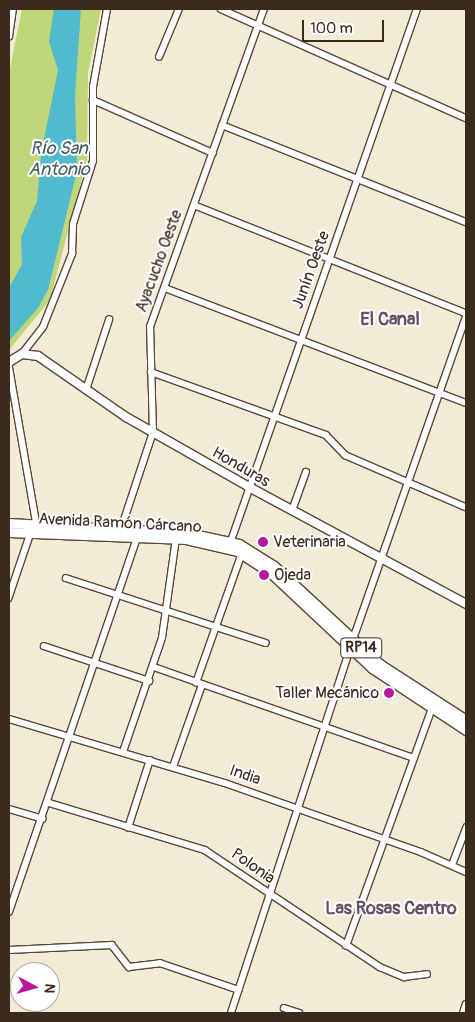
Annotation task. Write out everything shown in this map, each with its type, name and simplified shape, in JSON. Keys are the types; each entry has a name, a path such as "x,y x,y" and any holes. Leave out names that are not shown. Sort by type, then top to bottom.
{"main road":[{"path":"9,364 22,354"},
{"name":"Honduras","path":"22,354 38,356 86,390 153,432 292,511 466,604"},
{"name":"Avenida Ramón Cárcano","path":"9,523 193,533 231,541 274,566 379,674 466,730"},
{"path":"9,530 30,529 37,525"},
{"path":"31,533 37,529 63,526"},
{"name":"Avenida Ramón Cárcano","path":"9,530 31,533 176,539 216,544 242,553 271,573 314,614 351,644 390,672 466,720"}],"street":[{"path":"9,37 13,9"},
{"path":"22,354 44,327 72,254 74,224 94,161 93,100 107,9"},
{"path":"159,57 179,9"},
{"path":"221,9 466,118"},
{"name":"Ayacucho Oeste","path":"121,529 153,432 150,327 264,9"},
{"name":"Junín Oeste","path":"231,541 417,9"},
{"path":"93,100 213,153"},
{"path":"222,125 466,222"},
{"path":"194,205 466,314 351,644 231,1013"},
{"path":"165,288 301,338 466,403"},
{"path":"86,390 109,320"},
{"path":"9,364 37,525 31,533 9,598"},
{"path":"151,372 274,414 326,435 345,455 466,507"},
{"path":"292,511 306,472"},
{"path":"9,912 49,803 93,662 138,536"},
{"path":"123,752 154,667 166,609 176,539"},
{"path":"173,767 216,626 242,553"},
{"path":"66,578 266,643"},
{"path":"44,646 149,681"},
{"path":"154,667 414,758"},
{"path":"346,946 387,840 432,709"},
{"name":"India","path":"9,720 71,736 299,808 387,840 466,872"},
{"path":"128,828 150,760"},
{"name":"Polonia","path":"49,803 205,850 346,946 404,977 426,974"},
{"path":"9,809 43,819"},
{"path":"452,865 466,828"},
{"path":"9,950 112,945 129,967 160,963 238,990"},
{"path":"463,1013 466,1004"},
{"path":"284,1008 299,1013"}],"green space":[{"path":"22,9 101,9 88,73 87,159 50,300 9,350 9,73"}],"water":[{"name":"Río San Antonio","path":"54,9 81,9 75,95 77,171 48,290 38,308 9,341 9,288 22,264 21,237 37,201 41,154 58,70 49,42"}],"place":[{"name":"Veterinaria","path":"263,542"},
{"name":"Ojeda","path":"264,575"},
{"name":"Taller Mecánico","path":"389,693"}],"district":[{"name":"El Canal","path":"390,320"},
{"name":"Las Rosas Centro","path":"391,909"}]}
